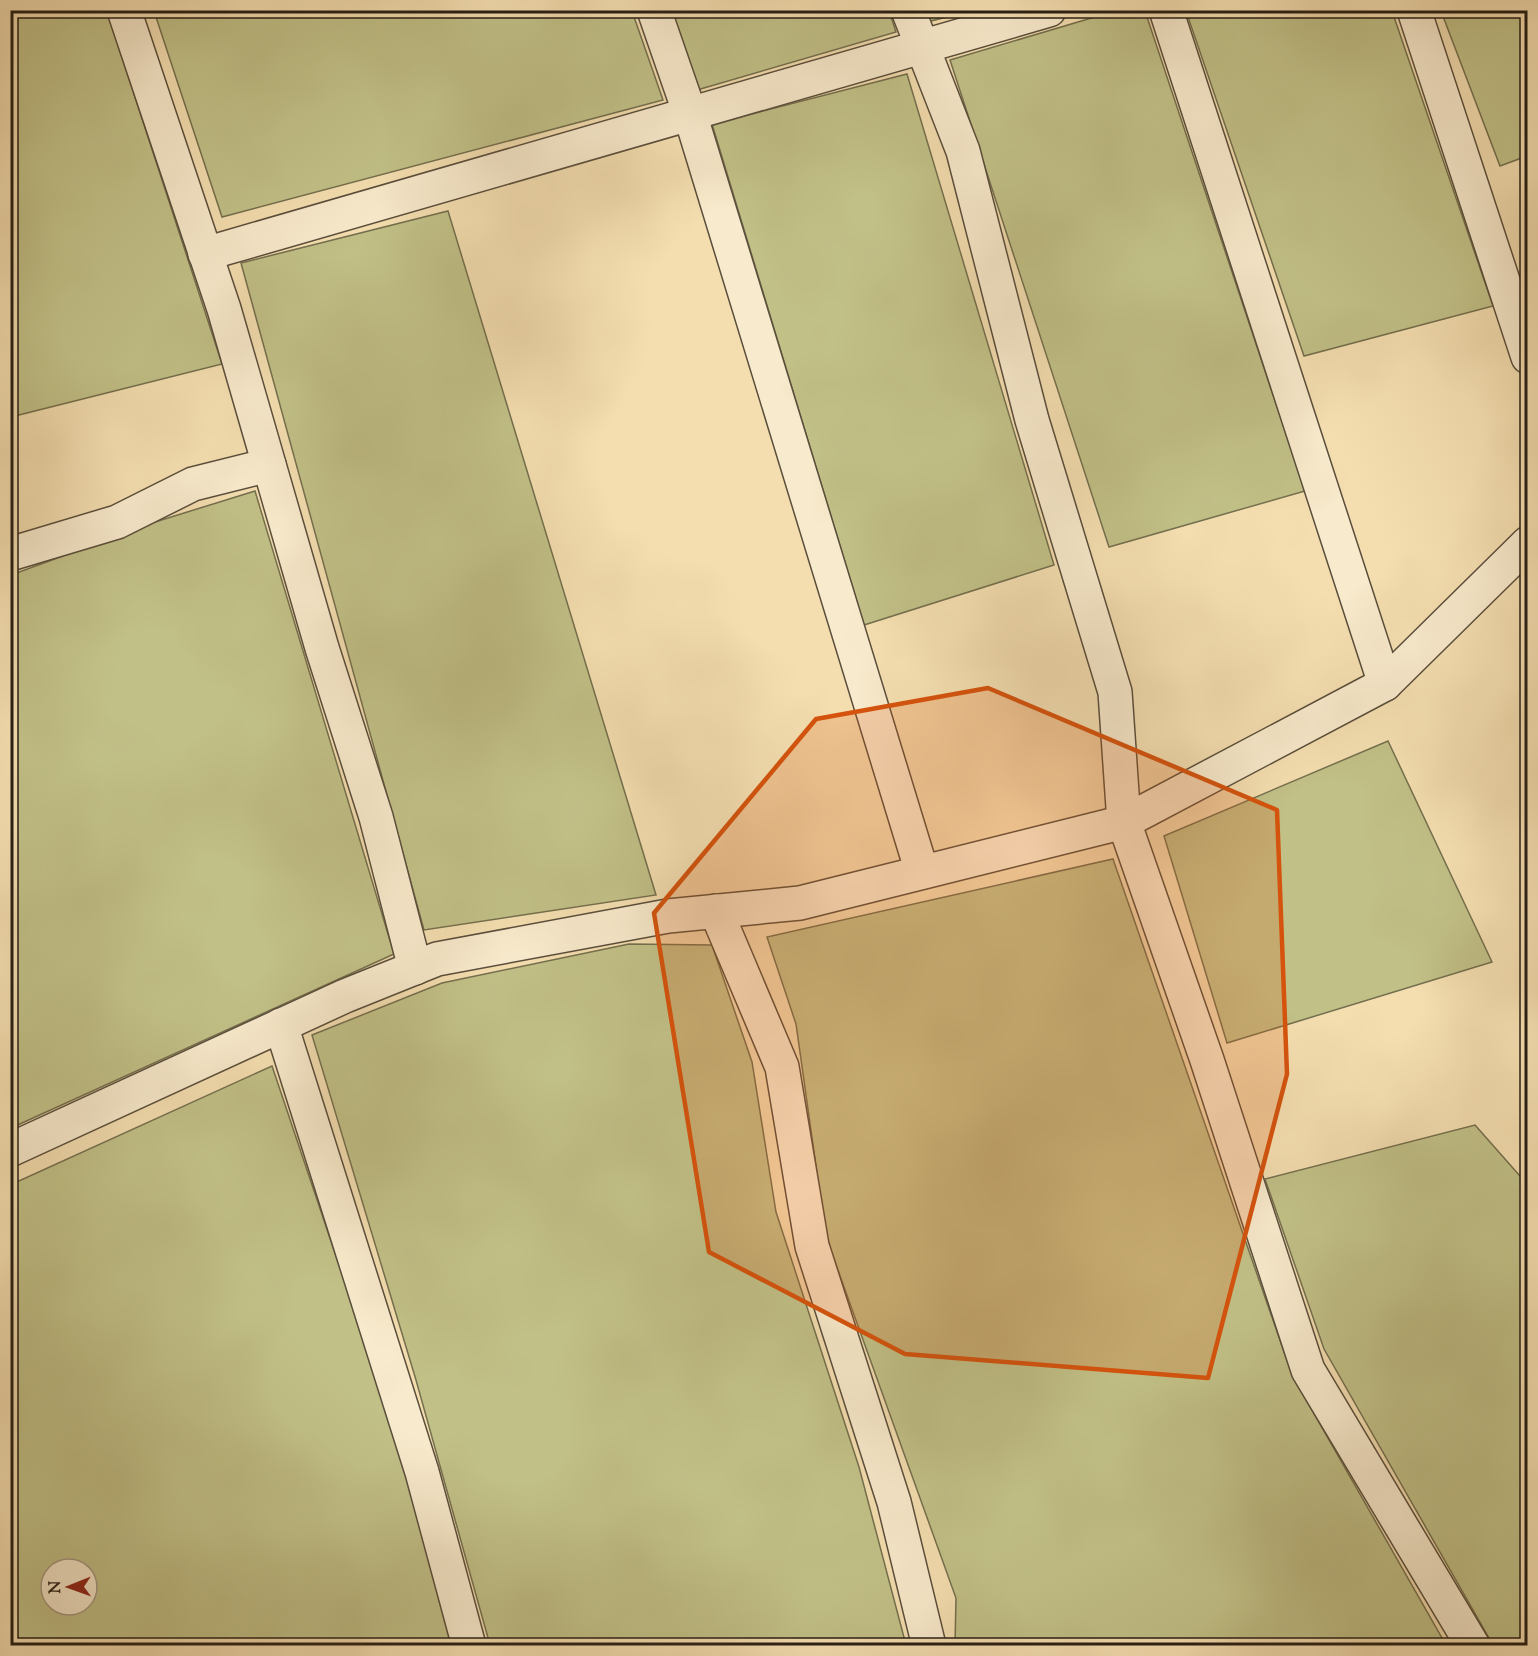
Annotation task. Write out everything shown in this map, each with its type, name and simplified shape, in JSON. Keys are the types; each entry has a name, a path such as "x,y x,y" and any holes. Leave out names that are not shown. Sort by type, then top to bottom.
{"lane":[{"path":"124,10 206,254 376,817 415,968"},
{"path":"654,10 690,114 922,872"},
{"path":"908,10 963,151 1032,420 1115,692 1124,822 1207,1060 1308,1370 1473,1646"},
{"path":"206,254 1048,10"},
{"path":"1166,10 1385,684"},
{"path":"1414,10 1527,357"},
{"path":"10,554 117,522 193,484 269,465"},
{"path":"10,1150 345,996 448,957 668,916 800,903 1124,822 1385,684 1527,543"},
{"path":"716,911 782,1067 812,1246 894,1502 929,1646"},
{"path":"281,1025 422,1472 469,1646"}],"highlighted area":[{"path":"988,688 1277,810 1287,1074 1208,1378 905,1354 709,1252 654,913 816,719"}],"shaded area":[{"path":"922,10 970,11 927,22"},
{"path":"11,11 107,11 222,364 11,417"},
{"path":"154,11 632,11 663,100 222,217"},
{"path":"670,11 889,11 896,32 697,90"},
{"path":"1115,11 1145,11 1305,491 1109,547 950,60"},
{"path":"1186,11 1392,11 1493,306 1304,356"},
{"path":"1441,11 1527,11 1527,156 1500,166"},
{"path":"907,74 1054,565 864,625 712,124"},
{"path":"448,211 656,895 424,930 241,263"},
{"path":"255,491 394,954 11,1128 11,575 155,522"},
{"path":"1388,741 1492,962 1227,1043 1164,836"},
{"path":"1113,859 1292,1375 1446,1645 955,1645 956,1598 826,1237 796,1024 767,937"},
{"path":"629,944 712,945 752,1062 776,1212 859,1467 906,1645 490,1645 416,1380 312,1035 442,983"},
{"path":"272,1066 410,1476 454,1645 11,1645 10,1185"},
{"path":"1475,1125 1527,1184 1527,1645 1493,1645 1324,1349 1265,1179"}]}
